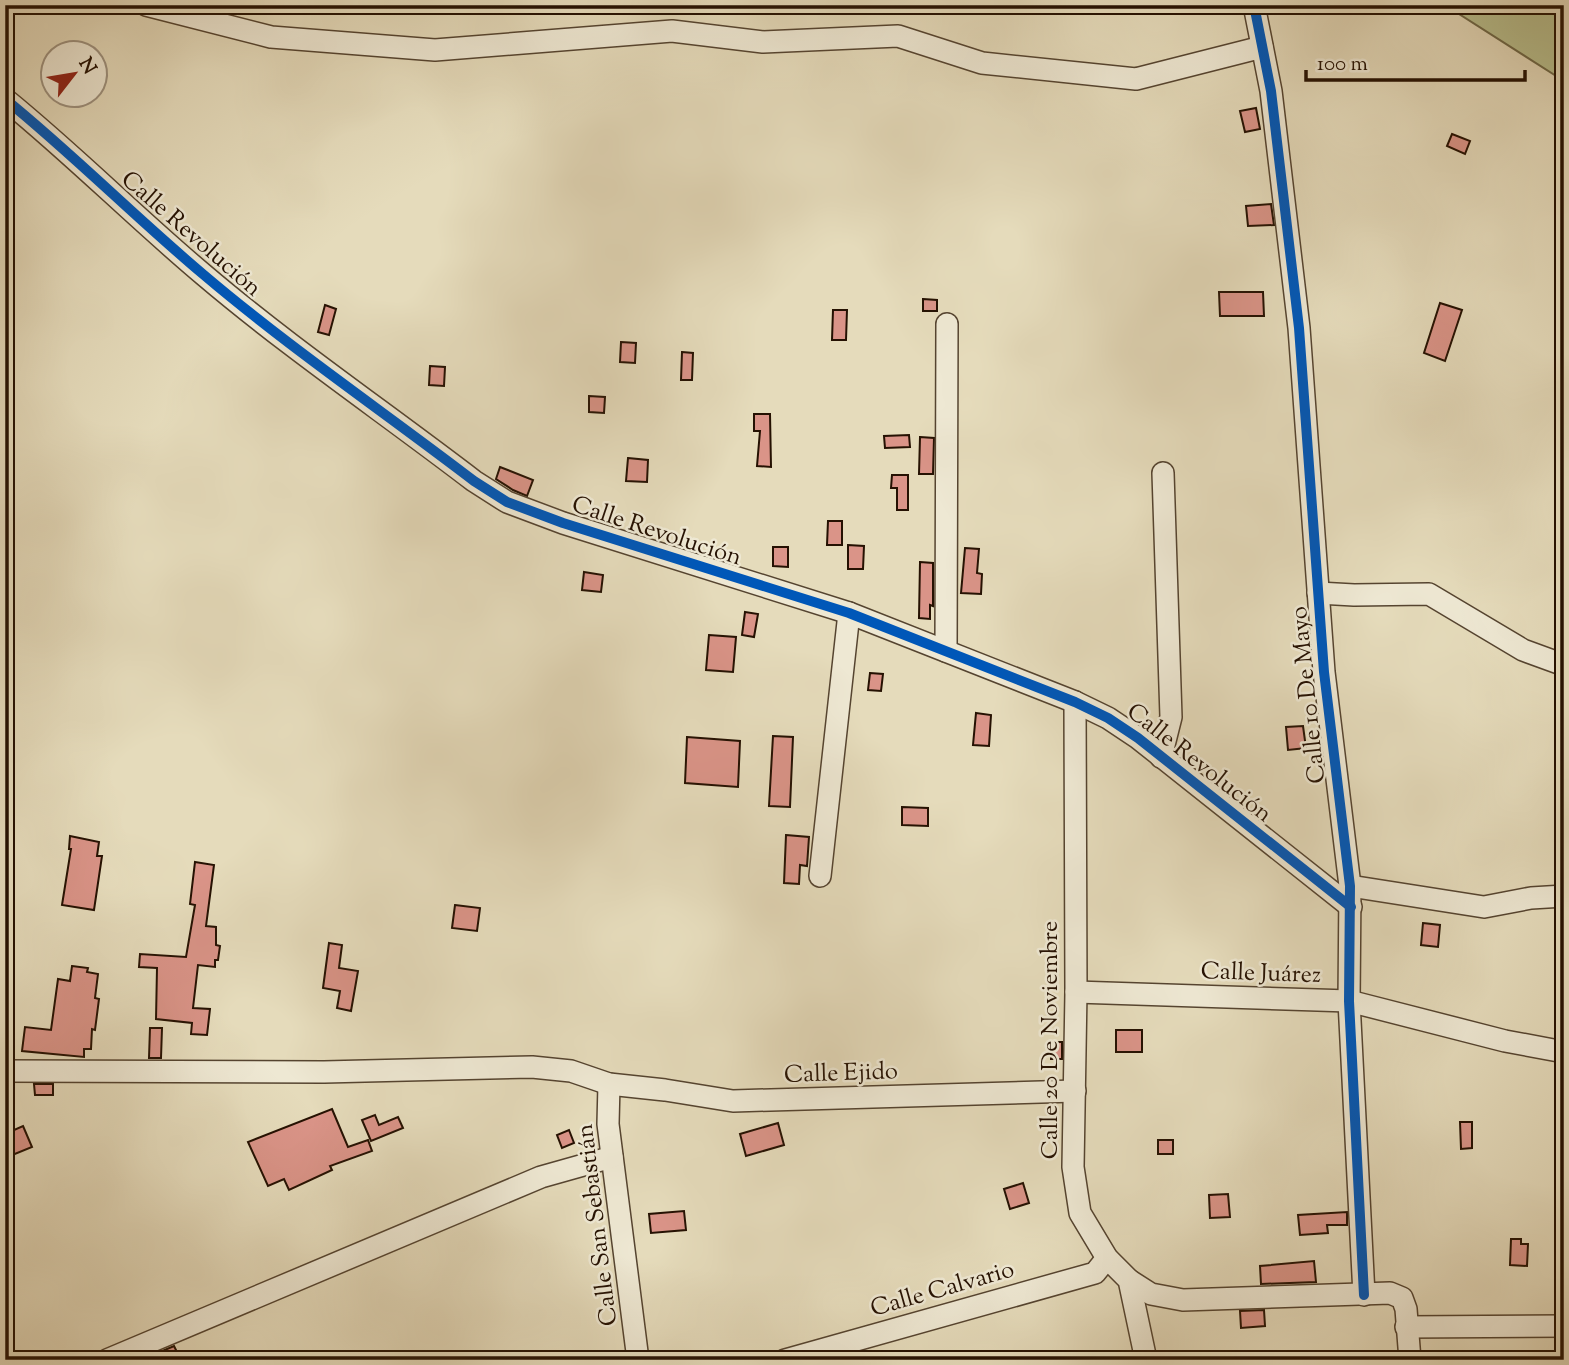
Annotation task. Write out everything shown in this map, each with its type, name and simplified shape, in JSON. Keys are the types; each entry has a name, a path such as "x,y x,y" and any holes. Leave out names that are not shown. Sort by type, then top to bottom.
{"street":[{"path":"146,5 271,37 435,50 672,31 763,42 898,36 982,63 1136,79 1262,47"},
{"name":"Calle 10 De Mayo","path":"1254,5 1271,91 1299,328 1324,671 1350,897 1349,1001 1364,1295"},
{"name":"Calle Revolución","path":"5,99 56,141 203,274 283,339 474,481 507,502 563,523 849,613 1075,702 1108,718 1350,897"},
{"path":"946,651 947,324"},
{"path":"1161,757 1171,717 1163,473"},
{"path":"1318,593 1429,594 1523,650 1564,665"},
{"path":"820,876 849,613"},
{"name":"Calle 20 De Noviembre","path":"1075,702 1076,1091 1073,1167 1080,1213 1107,1258 1129,1280"},
{"path":"1350,897 1484,907 1531,898 1564,896"},
{"name":"Calle Juárez","path":"1076,992 1349,1001 1505,1041 1564,1052"},
{"name":"Calle Ejido","path":"5,1071 324,1072 531,1067 571,1071 609,1084 733,1101 1076,1091"},
{"name":"Calle San Sebastián","path":"609,1084 608,1124 638,1360"},
{"path":"107,1360 541,1177 612,1157"},
{"name":"Calle Calvario","path":"785,1360 1095,1273 1107,1258"},
{"path":"1129,1280 1152,1294 1183,1300 1390,1293 1402,1298 1406,1309 1410,1360"},
{"path":"1129,1280 1146,1360"},
{"path":"1406,1327 1564,1326"}],"green space":[{"path":"1445,5 1564,5 1564,81"}],"building":[{"path":"1256,108 1260,129 1245,132 1240,111"},
{"path":"1452,134 1470,141 1465,154 1447,146"},
{"path":"1271,204 1274,225 1248,226 1246,206"},
{"path":"1219,292 1263,292 1264,316 1220,316"},
{"path":"923,299 937,300 937,311 923,311"},
{"path":"1440,303 1462,310 1445,361 1424,353"},
{"path":"325,305 336,309 329,335 318,332"},
{"path":"833,310 847,310 846,340 832,340"},
{"path":"621,342 636,343 635,363 620,362"},
{"path":"682,352 693,353 692,380 681,380"},
{"path":"430,366 445,367 444,386 429,385"},
{"path":"589,396 605,397 604,413 589,412"},
{"path":"754,414 770,414 771,467 757,466 760,431 754,431"},
{"path":"909,435 910,447 885,448 884,436"},
{"path":"920,437 934,438 933,474 919,474"},
{"path":"628,458 648,460 647,482 626,481"},
{"path":"500,467 533,480 527,496 496,479"},
{"path":"892,475 908,475 908,510 897,510 897,488 891,488"},
{"path":"828,521 842,521 842,545 827,545"},
{"path":"848,545 864,546 863,569 848,569"},
{"path":"773,547 788,547 788,567 773,566"},
{"path":"965,548 979,549 977,573 982,574 981,594 961,593"},
{"path":"920,562 933,563 933,606 930,605 930,619 919,618"},
{"path":"584,572 603,575 601,592 582,590"},
{"path":"745,612 758,614 754,637 742,635"},
{"path":"709,635 736,637 733,672 706,670"},
{"path":"870,673 883,674 881,691 868,690"},
{"path":"976,713 991,715 989,746 973,745"},
{"path":"1303,726 1306,748 1288,750 1286,727"},
{"path":"773,736 793,737 790,807 769,806"},
{"path":"687,737 740,741 738,787 685,783"},
{"path":"902,807 928,808 928,826 902,825"},
{"path":"786,835 809,837 807,866 800,865 799,884 784,883"},
{"path":"70,836 99,842 97,856 102,856 94,910 62,905 71,849"},
{"path":"195,862 214,865 206,926 216,927 216,945 220,946 215,967 198,965 193,1008 210,1009 207,1035 191,1034 192,1023 156,1019 157,968 139,967 140,954 186,957 195,905 190,904"},
{"path":"455,905 480,908 477,931 452,928"},
{"path":"1423,923 1440,925 1438,947 1421,945"},
{"path":"329,943 342,945 339,968 358,971 351,1011 337,1008 340,991 323,988"},
{"path":"72,966 88,968 87,972 98,974 95,998 99,999 95,1030 92,1029 91,1049 84,1049 84,1057 22,1051 25,1027 51,1030 58,979 70,981"},
{"path":"150,1028 162,1028 161,1058 149,1058"},
{"path":"1116,1030 1142,1030 1142,1052 1116,1052"},
{"path":"1051,1042 1062,1042 1062,1059 1051,1059"},
{"path":"34,1084 53,1084 53,1095 35,1095"},
{"path":"332,1109 348,1147 368,1140 372,1151 330,1166 332,1170 289,1190 284,1179 268,1186 248,1142"},
{"path":"375,1115 379,1125 398,1117 403,1128 371,1141 362,1120"},
{"path":"1460,1122 1472,1122 1472,1148 1461,1149"},
{"path":"778,1123 784,1145 746,1156 740,1134"},
{"path":"23,1126 32,1147 5,1158 5,1134"},
{"path":"569,1130 574,1143 562,1148 557,1135"},
{"path":"1158,1140 1173,1140 1173,1154 1158,1154"},
{"path":"1023,1183 1029,1203 1010,1209 1004,1189"},
{"path":"1228,1194 1230,1217 1210,1218 1209,1195"},
{"path":"684,1211 686,1230 651,1233 649,1214"},
{"path":"1347,1212 1347,1225 1327,1225 1328,1233 1300,1235 1298,1215"},
{"path":"1511,1239 1521,1239 1521,1244 1528,1244 1527,1266 1510,1265"},
{"path":"1314,1261 1316,1282 1261,1284 1260,1266"},
{"path":"1264,1310 1265,1326 1241,1328 1240,1311"},
{"path":"174,1346 178,1354 165,1360 141,1360"}],"cycle path":[{"path":"1254,5 1271,91 1299,328 1324,672 1350,886 1349,1001 1364,1295"},
{"path":"5,99 237,302 474,481 507,502 563,523 849,613 1075,702 1108,718 1138,738 1351,907"}]}
